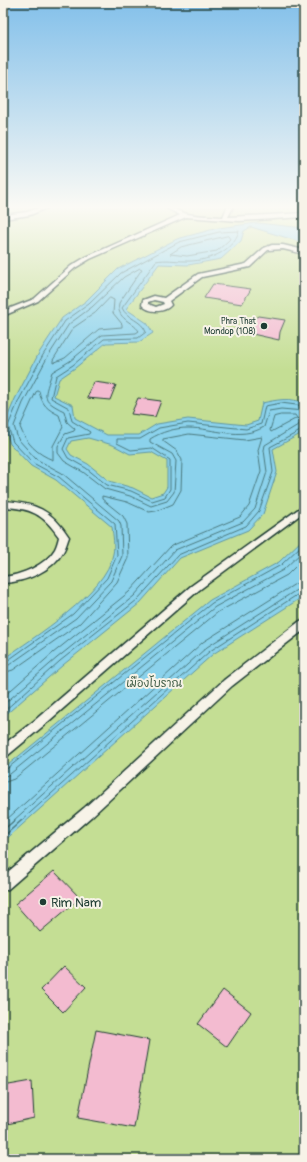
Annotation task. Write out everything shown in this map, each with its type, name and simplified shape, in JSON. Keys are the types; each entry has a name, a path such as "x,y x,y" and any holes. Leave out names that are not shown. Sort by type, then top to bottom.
{"lane":[{"path":"3,314 36,300 73,267 83,261"},
{"path":"165,300 177,293 190,281 200,275 248,266 253,261"},
{"path":"3,504 24,504 40,510 56,524 64,537 59,551 48,562 31,574 11,580 3,580"},
{"path":"3,752 38,724 195,588 304,508"},
{"path":"3,885 88,812 228,683 304,624"}],"green space":[{"name":"เมืองโบราณ","path":"3,261 304,261 304,1159 3,1159"}],"water":[{"path":"133,261 209,261 188,265 159,264 126,309 147,323 153,333 139,342 106,343 59,379 54,396 73,405 75,418 107,435 139,435 157,424 188,419 246,425 258,421 262,403 294,400 304,403 304,432 273,449 277,472 263,514 248,530 180,558 140,603 63,665 3,717 3,659 67,613 98,583 108,569 114,548 112,527 56,480 31,466 10,444 4,425 15,399 39,353 62,318 86,301 118,269","holes":["88,438 113,445 130,454 151,452 167,461 167,487 163,493 151,497 133,488 109,481 88,464 71,455 67,449 71,441"]},
{"path":"304,538 304,596 213,654 3,842 3,769 210,600 279,562"}],"building":[{"path":"213,284 251,289 242,304 204,298"},
{"path":"258,316 285,320 280,332 279,340 239,331"},
{"path":"94,382 116,385 110,400 87,398"},
{"path":"138,398 161,401 155,417 131,414"},
{"path":"54,871 80,898 40,932 15,904"},
{"path":"64,966 86,987 63,1012 41,990"},
{"path":"223,990 251,1012 227,1047 198,1024"},
{"path":"96,1030 149,1040 134,1128 78,1118"},
{"path":"32,1081 34,1118 3,1125 3,1086"}],"place":[{"name":"Phra That Mondop (108)","path":"264,326"},
{"name":"Rim Nam","path":"43,902"}]}
